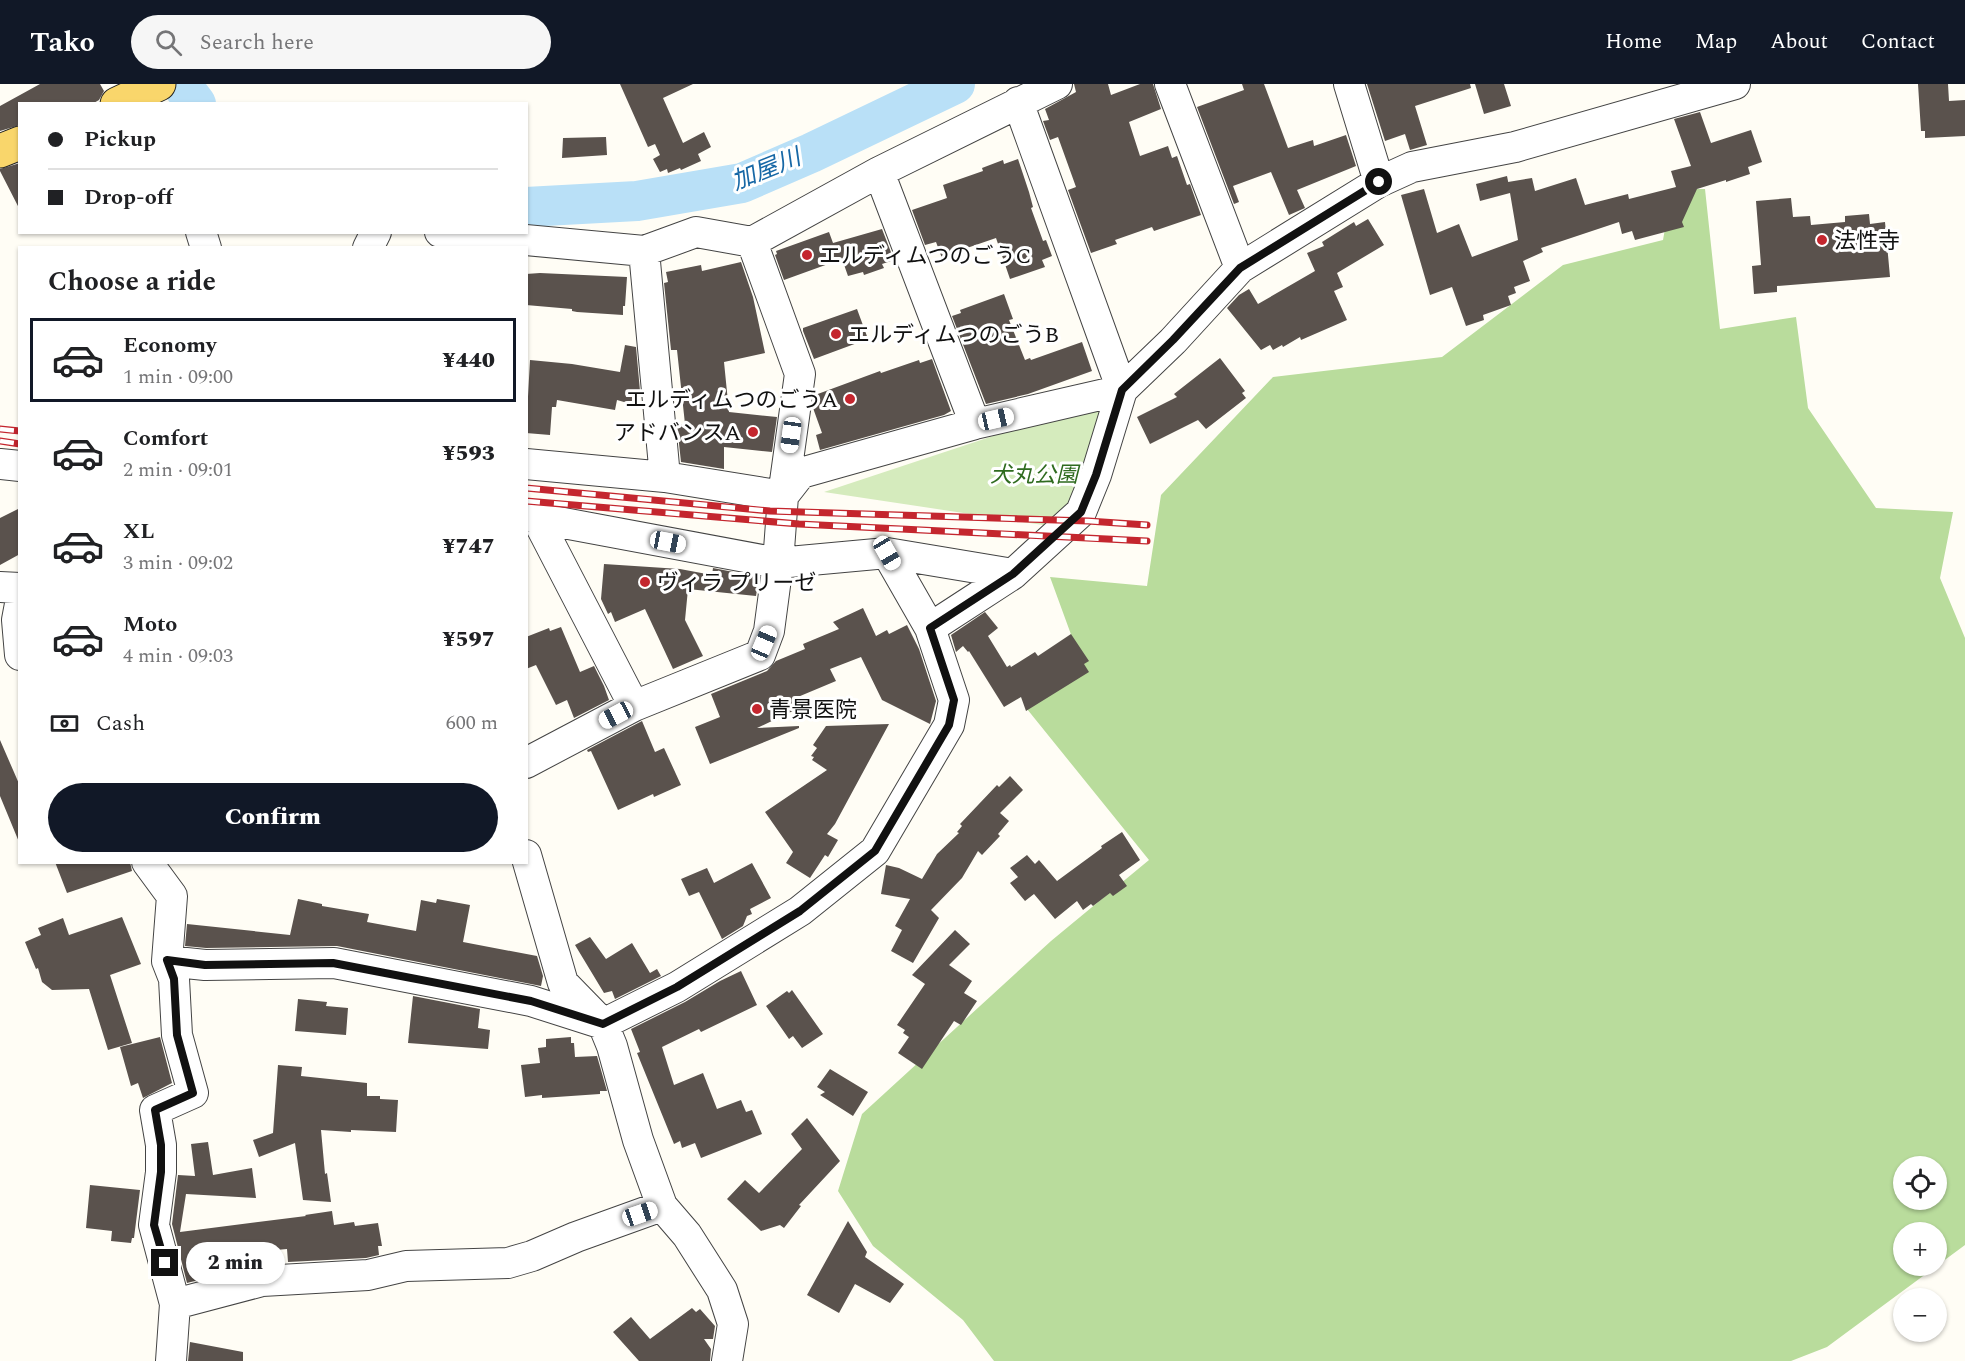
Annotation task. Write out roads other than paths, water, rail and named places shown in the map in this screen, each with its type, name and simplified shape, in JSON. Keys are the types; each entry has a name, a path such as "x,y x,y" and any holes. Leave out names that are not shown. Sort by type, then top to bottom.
{"main road":[{"path":"0,151 18,144"}],"street":[{"path":"452,234 504,243 644,251 696,232 752,242 879,172 1057,84"},
{"path":"1170,84 1240,268"},
{"path":"1349,84 1379,182"},
{"path":"930,628 1013,574 1081,512 1096,475 1122,390 1173,340 1240,268 1379,182 1412,167 1515,147 1735,84"},
{"path":"1018,102 1122,390"},
{"path":"879,172 975,424"},
{"path":"528,762 634,706 760,655 769,631 778,563 783,496 800,374 752,242"},
{"path":"644,251 665,477"},
{"path":"783,496 801,473 975,424 1122,390"},
{"path":"0,464 18,466"},
{"path":"528,464 665,477 783,496"},
{"path":"531,517 778,563 887,553 1013,574"},
{"path":"531,517 634,706"},
{"path":"167,960 205,965 333,963 531,1001 603,1024 677,987 800,911 875,851 949,725 954,700 930,628 887,553"},
{"path":"0,587 18,588"},
{"path":"18,615 18,632"},
{"path":"528,862 563,983 603,1024 612,1046 638,1140 662,1206 687,1235 722,1290 733,1324 727,1361"},
{"path":"148,864 172,896 167,960 174,979 177,1035 193,1093 155,1110 161,1145 161,1172 154,1225 174,1304 171,1361"},
{"path":"174,1304 262,1281 368,1275 406,1266 508,1263 662,1206"}],"waterway":[{"name":"加屋川","path":"181,84 194,102"},
{"name":"加屋川","path":"528,207 637,201 742,183 811,153 955,84"}],"railway":[{"path":"0,429 18,431"},
{"path":"0,441 18,444"},
{"path":"528,488 770,511 1088,521 1147,525"},
{"path":"528,501 799,524 1147,541"}],"place":[{"name":"法性寺","path":"1822,240"},
{"name":"エルディムつのごうC","path":"807,255"},
{"name":"エルディムつのごうB","path":"836,334"},
{"name":"エルディムつのごうA","path":"850,399"},
{"name":"アドバンスA","path":"753,432"},
{"name":"ヴィラ プリーゼ","path":"645,582"},
{"name":"青景医院","path":"757,709"}],"park label":[{"name":"犬丸公園","path":"1034,474"}]}
